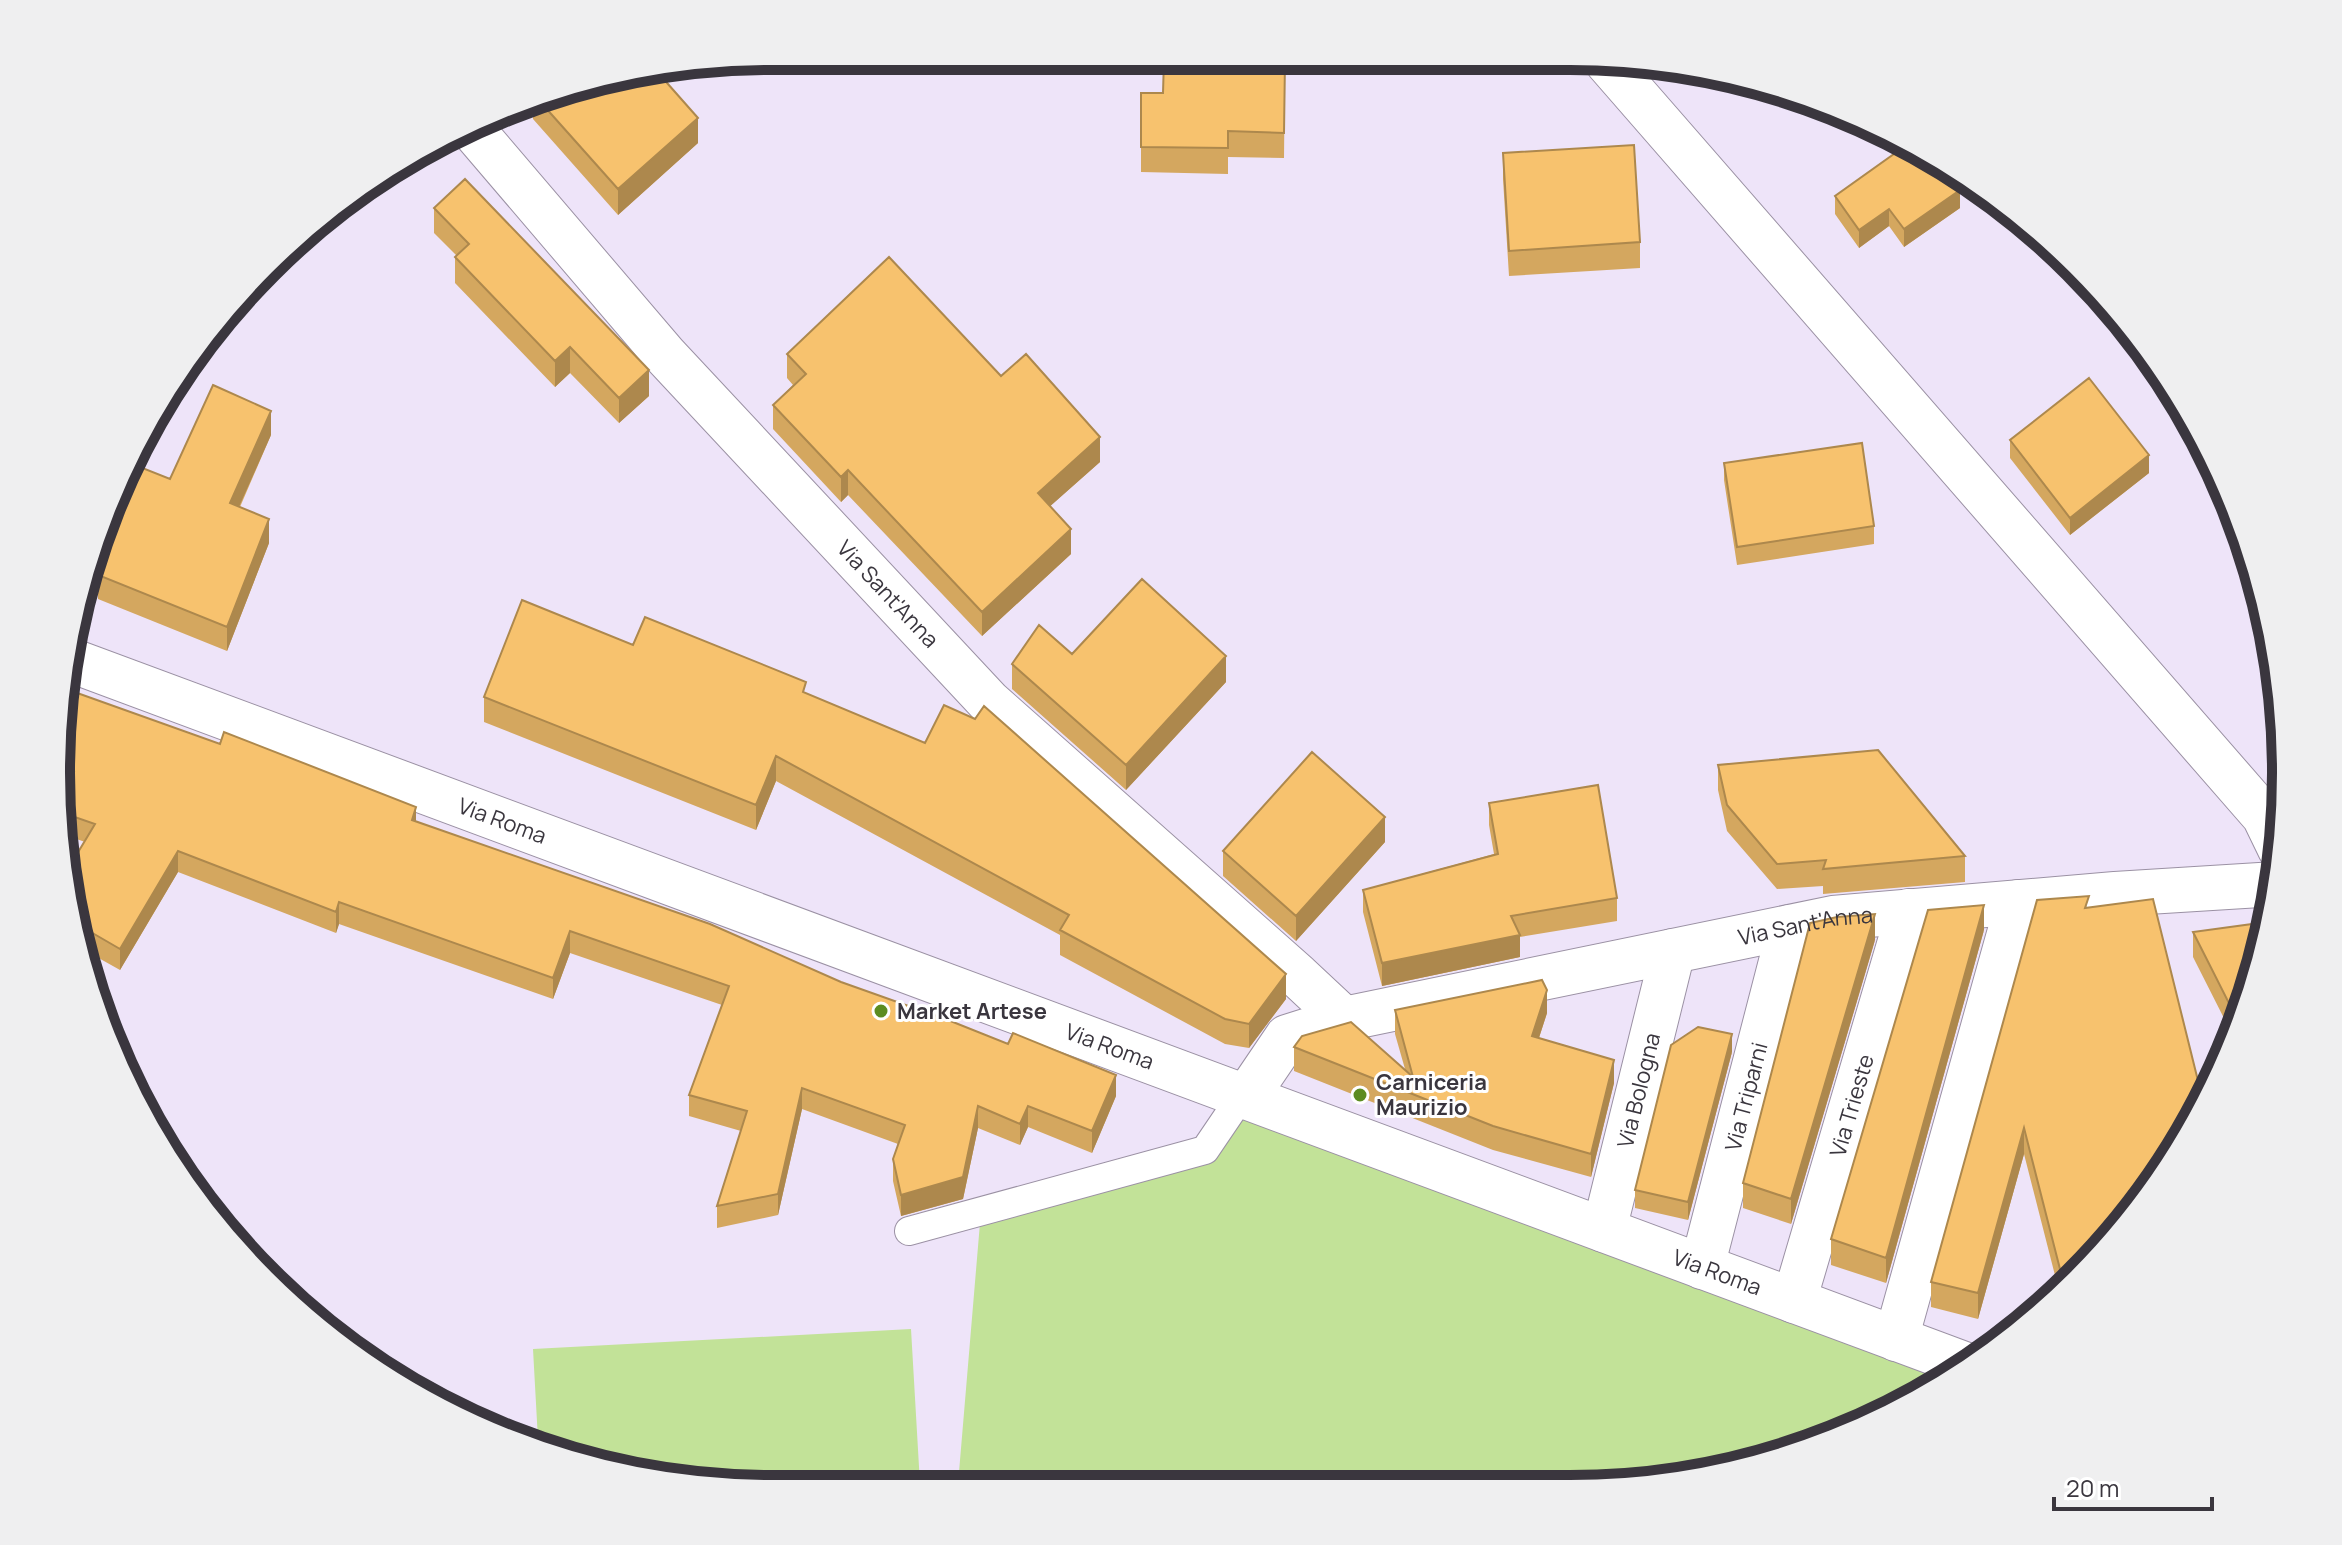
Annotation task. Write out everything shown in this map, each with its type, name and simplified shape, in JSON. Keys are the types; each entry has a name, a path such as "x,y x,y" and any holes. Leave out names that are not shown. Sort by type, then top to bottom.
{"street":[{"path":"1616,72 2264,816 2269,827"},
{"name":"Via Sant'Anna","path":"477,135 665,355 989,702 1344,1019"},
{"name":"Via Roma","path":"79,663 1955,1360"},
{"name":"Via Sant'Anna","path":"1245,1095 1287,1037 1344,1019 1673,951 1833,918 2263,885"},
{"path":"1896,1339 2018,902"},
{"name":"Via Trieste","path":"1794,1301 1909,911"},
{"name":"Via Triparni","path":"1702,1267 1790,927"},
{"name":"Via Bologna","path":"1604,1230 1673,951"}],"lane":[{"path":"909,1231 1205,1150 1245,1095"}],"green space":[{"path":"1247,1096 1955,1360 1880,1403 1795,1438 1707,1462 1661,1469 1570,1475 959,1475 981,1211 1205,1150"},
{"path":"911,1329 919,1475 772,1475 681,1469 635,1462 547,1438 538,1435 533,1349"}],"building":[{"path":"1164,70 1285,70 1284,133 1228,131 1228,148 1141,147 1141,93 1163,93"},
{"path":"663,79 698,118 618,189 545,108 635,83"},
{"path":"1634,145 1640,242 1509,251 1503,153"},
{"path":"1898,151 1960,190 1904,229 1889,209 1859,230 1835,196"},
{"path":"465,179 649,370 619,398 570,347 555,361 455,257 469,244 434,208"},
{"path":"889,257 1001,376 1026,354 1100,437 1038,493 1071,529 982,612 848,470 841,477 773,405 806,374 787,354"},
{"path":"2089,378 2149,455 2070,518 2010,440"},
{"path":"213,385 271,411 230,503 269,519 227,627 99,575 140,467 170,479"},
{"path":"1862,443 1874,526 1737,547 1724,463"},
{"path":"1142,579 1226,656 1126,765 1012,664 1039,625 1072,654"},
{"path":"522,600 633,645 645,617 806,682 803,692 925,743 944,705 975,719 984,706 1286,974 1249,1024 1225,1019 1060,930 1069,915 776,756 756,805 484,697"},
{"path":"75,692 220,744 224,732 416,807 412,820 710,924 841,982 1008,1044 1013,1033 1116,1075 1092,1131 1028,1106 1020,1124 978,1106 963,1177 901,1195 893,1159 905,1125 802,1088 778,1194 717,1206 747,1111 689,1095 729,986 570,931 553,978 339,902 336,912 178,851 120,949 88,930 75,857 95,824 72,816 70,782 74,772 70,770"},
{"path":"1878,750 1965,856 1823,869 1826,860 1777,864 1727,805 1718,765"},
{"path":"1312,752 1385,817 1296,916 1223,851"},
{"path":"1598,785 1617,898 1511,916 1520,935 1382,963 1363,890 1498,854 1489,803"},
{"path":"2089,896 2085,908 2153,899 2199,1085 2154,1163 2127,1200 2098,1236 2061,1273 2024,1128 1978,1293 1931,1282 2037,900"},
{"path":"1984,905 1886,1258 1831,1239 1928,910"},
{"path":"1875,914 1791,1199 1743,1183 1810,923"},
{"path":"2256,924 2231,1008 2193,932"},
{"path":"1542,980 1547,990 1532,1036 1614,1060 1591,1154 1493,1126 1294,1047 1302,1036 1351,1022 1413,1077 1395,1010"},
{"path":"1698,1027 1732,1034 1688,1202 1635,1190 1671,1045"}],"place":[{"name":"Market Artese","path":"881,1011"},
{"name":"Carniceria Maurizio","path":"1360,1095"}]}
